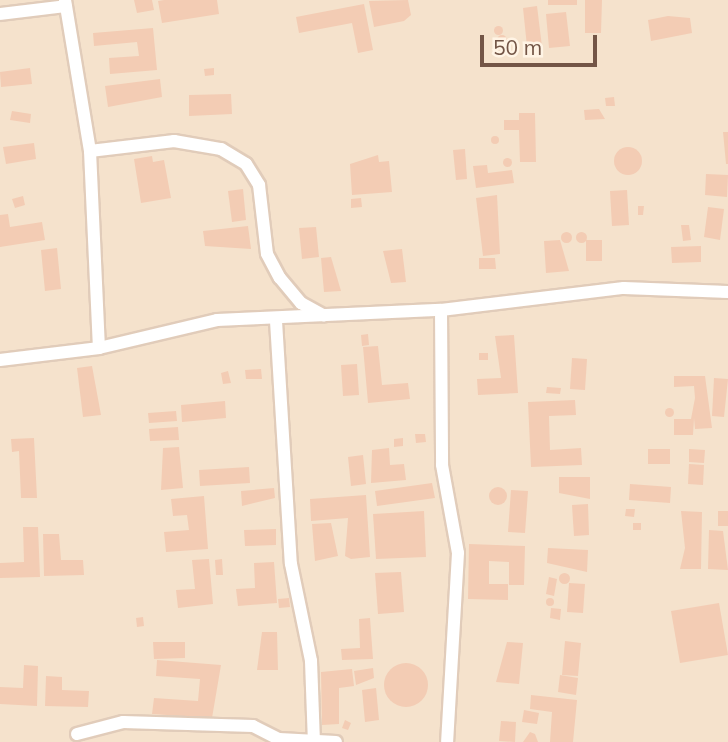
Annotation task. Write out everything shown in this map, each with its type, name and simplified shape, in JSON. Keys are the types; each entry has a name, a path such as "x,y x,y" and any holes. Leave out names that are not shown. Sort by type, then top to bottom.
{"street":[{"path":"0,14 66,3 90,151 99,348"},
{"path":"90,151 174,141 221,149 246,164 259,184 267,254 280,278 301,303 326,317"},
{"path":"0,360 99,348 217,320 276,321 440,310 624,288 728,292"},
{"path":"440,310 442,465 458,553 447,742"},
{"path":"276,321 291,564 311,661 315,739"},
{"path":"77,734 123,722 253,726 279,739 336,742"}],"shaded area":[{"path":"0,0 728,0 728,742 0,742"}],"building":[{"path":"134,0 152,0 154,10 137,13"},
{"path":"217,0 219,14 162,23 158,1"},
{"path":"408,0 411,15 404,21 374,27 369,1"},
{"path":"548,0 577,0 577,5 548,5"},
{"path":"585,0 602,0 601,33 585,33"},
{"path":"364,4 373,50 358,53 352,23 299,33 296,17"},
{"path":"537,6 543,55 528,56 523,8"},
{"path":"566,12 570,46 549,48 546,14"},
{"path":"668,16 690,18 692,33 651,41 648,20"},
{"path":"498,26 502,30 498,34 494,30"},
{"path":"153,28 157,70 110,74 109,58 139,56 137,42 94,46 93,33"},
{"path":"502,35 506,36 506,44 502,45 498,44 497,40 498,36"},
{"path":"30,68 32,84 1,87 0,72"},
{"path":"214,68 214,75 205,76 204,69"},
{"path":"160,79 162,97 108,107 105,86"},
{"path":"231,94 232,114 189,116 189,95"},
{"path":"614,97 615,106 606,106 605,98"},
{"path":"599,109 605,119 585,120 584,110"},
{"path":"12,111 31,114 30,123 10,120"},
{"path":"519,113 535,113 536,162 520,162 519,130 504,130 504,120 519,120"},
{"path":"723,132 728,132 728,164 726,164"},
{"path":"495,136 499,140 495,144 491,140"},
{"path":"34,143 36,159 6,164 3,147"},
{"path":"628,147 638,151 642,161 638,171 628,175 618,171 614,161 618,151"},
{"path":"465,149 467,179 456,180 453,150"},
{"path":"378,155 379,162 389,161 392,192 352,195 350,164"},
{"path":"152,156 153,162 164,160 171,198 141,203 134,159"},
{"path":"507,157 512,162 507,167 502,162"},
{"path":"487,165 488,173 512,170 514,183 476,188 473,166"},
{"path":"706,174 728,175 727,197 705,195"},
{"path":"243,189 246,220 232,222 228,191"},
{"path":"627,190 629,225 612,226 610,191"},
{"path":"497,195 500,254 483,256 476,198"},
{"path":"23,196 25,205 15,208 12,199"},
{"path":"361,198 362,207 351,208 351,199"},
{"path":"638,206 644,206 643,215 638,215"},
{"path":"708,207 724,209 720,240 704,237"},
{"path":"8,214 10,227 42,222 45,240 0,247 0,215"},
{"path":"681,225 689,225 691,240 683,241"},
{"path":"248,226 251,249 205,246 203,231"},
{"path":"316,227 319,257 302,259 299,228"},
{"path":"581,231 587,237 581,243 575,237"},
{"path":"566,232 570,233 570,241 566,242 562,241 561,237 562,233"},
{"path":"560,240 569,271 546,273 544,241"},
{"path":"586,240 602,240 602,261 586,261"},
{"path":"701,246 701,262 672,263 671,247"},
{"path":"57,248 61,289 45,291 41,250"},
{"path":"402,249 406,282 391,283 383,251"},
{"path":"331,257 341,291 324,292 321,258"},
{"path":"479,258 495,258 496,269 479,269"},
{"path":"368,334 369,345 362,346 361,335"},
{"path":"514,335 518,393 478,395 477,379 501,378 495,336"},
{"path":"378,346 382,385 408,383 410,399 368,403 363,347"},
{"path":"479,353 488,353 488,360 479,360"},
{"path":"572,358 587,359 585,390 570,389"},
{"path":"357,364 359,395 343,396 341,365"},
{"path":"92,366 101,415 83,417 77,368"},
{"path":"261,369 262,379 246,379 245,370"},
{"path":"228,371 231,383 223,384 221,373"},
{"path":"674,376 705,376 712,428 695,429 694,418 693,435 674,435 674,419 691,419 695,398 694,386 674,387"},
{"path":"714,378 728,379 724,417 712,416"},
{"path":"547,387 561,388 560,394 546,393"},
{"path":"575,400 576,415 549,416 550,450 581,448 582,465 531,467 528,402"},
{"path":"225,401 226,418 182,422 181,405"},
{"path":"669,407 674,412 669,417 664,412"},
{"path":"176,411 177,421 149,423 148,413"},
{"path":"178,427 179,440 150,441 149,429"},
{"path":"415,434 425,434 426,442 416,443"},
{"path":"34,438 37,498 21,498 19,451 12,452 11,439"},
{"path":"403,438 403,446 394,447 394,439"},
{"path":"179,447 183,488 161,490 163,448"},
{"path":"389,448 390,465 404,464 406,480 371,483 372,450"},
{"path":"648,449 670,449 670,464 648,464"},
{"path":"689,449 705,450 704,463 689,462"},
{"path":"363,455 366,484 351,486 348,457"},
{"path":"689,464 704,465 703,485 688,484"},
{"path":"249,467 250,483 200,486 199,470"},
{"path":"559,477 590,477 590,499 559,493"},
{"path":"432,483 435,498 377,506 375,491"},
{"path":"630,484 671,487 670,503 629,500"},
{"path":"498,487 504,490 507,496 504,502 498,505 492,502 489,496 492,490"},
{"path":"274,488 275,498 242,506 241,491"},
{"path":"511,490 528,491 525,533 508,532"},
{"path":"366,495 370,557 351,559 345,556 348,518 311,521 310,499"},
{"path":"204,496 208,549 166,552 164,532 189,530 187,515 173,516 171,499"},
{"path":"588,504 589,535 574,536 572,505"},
{"path":"626,509 635,509 634,517 625,516"},
{"path":"424,511 426,557 376,559 373,514"},
{"path":"681,511 702,512 701,569 680,569 685,548"},
{"path":"718,511 728,511 728,526 718,526"},
{"path":"331,523 338,556 315,561 312,524"},
{"path":"633,523 641,523 641,530 633,530"},
{"path":"23,527 38,527 40,577 0,578 0,563 24,562"},
{"path":"276,529 276,545 245,546 244,530"},
{"path":"709,530 723,531 728,570 708,569"},
{"path":"43,534 59,534 61,560 83,560 84,575 44,576"},
{"path":"469,544 525,546 524,585 509,585 509,562 489,561 489,584 508,584 508,600 468,599"},
{"path":"548,548 588,550 587,572 547,563"},
{"path":"209,559 213,604 178,608 176,590 195,589 192,560"},
{"path":"222,559 223,575 216,575 215,560"},
{"path":"274,562 277,603 238,606 236,589 255,588 254,563"},
{"path":"401,572 404,612 378,614 375,573"},
{"path":"564,573 568,574 568,582 564,583 560,582 559,578 560,574"},
{"path":"549,577 557,579 554,596 546,594"},
{"path":"569,583 585,584 583,613 567,612"},
{"path":"289,598 290,607 279,608 278,599"},
{"path":"550,598 554,602 550,606 546,602"},
{"path":"719,603 728,655 680,663 671,611"},
{"path":"551,608 561,609 560,620 550,618"},
{"path":"143,617 144,626 137,627 136,618"},
{"path":"370,618 373,659 342,660 341,649 360,648 359,619"},
{"path":"262,632 277,632 278,670 257,670"},
{"path":"565,641 581,643 578,676 562,675"},
{"path":"153,642 185,642 185,658 154,659"},
{"path":"507,642 523,643 519,684 496,682"},
{"path":"157,660 221,665 212,718 152,714 154,698 198,701 200,679 156,676"},
{"path":"406,663 422,669 428,685 422,701 406,707 390,701 384,685 390,669"},
{"path":"24,665 38,666 37,706 0,704 0,687 23,688"},
{"path":"373,668 374,678 356,685 354,671"},
{"path":"352,669 354,686 339,688 339,724 322,725 321,672"},
{"path":"560,675 578,678 576,695 558,692"},
{"path":"46,676 62,677 62,690 89,691 88,707 45,706"},
{"path":"376,688 379,720 365,722 362,690"},
{"path":"531,695 577,700 573,742 550,742 552,712 530,709"},
{"path":"524,710 539,713 537,724 522,722"},
{"path":"345,720 351,723 348,730 342,728"},
{"path":"501,721 516,722 515,742 499,741"},
{"path":"530,732 535,734 538,742 523,742"}]}
